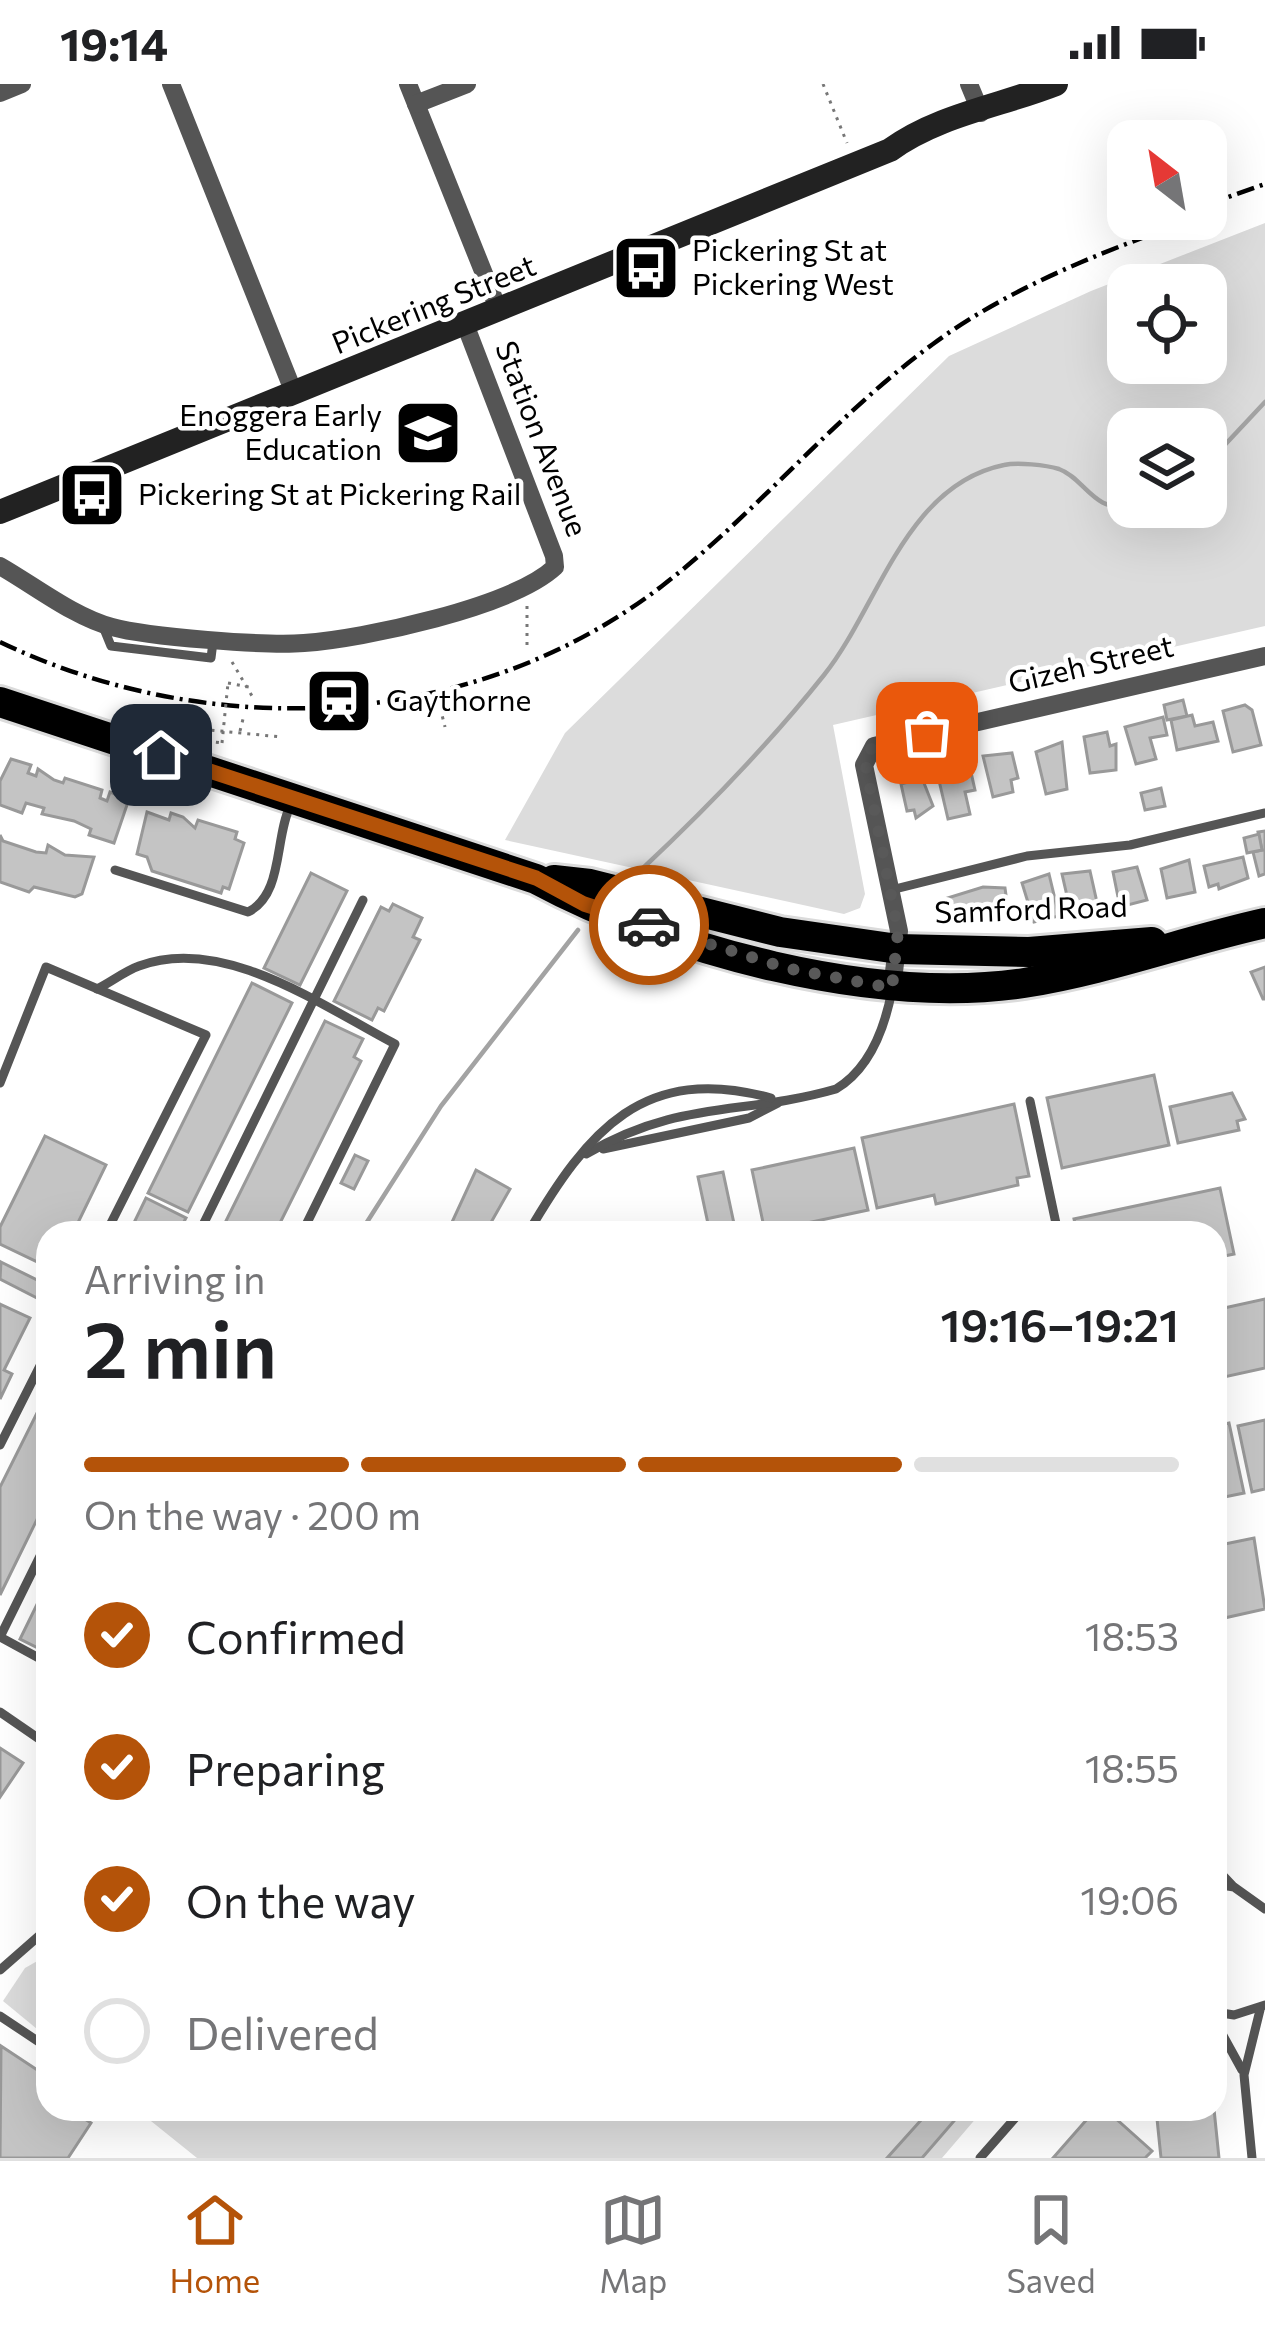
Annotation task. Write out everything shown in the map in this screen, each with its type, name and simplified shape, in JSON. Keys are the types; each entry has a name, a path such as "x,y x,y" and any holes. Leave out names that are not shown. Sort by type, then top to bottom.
{"main road":[{"name":"Pickering Street","path":"0,512 890,150 921,146 981,113 1056,84"},
{"name":"Samford Road","path":"0,702 536,878 584,904 826,978 892,988 1028,982 1138,960 1175,943"},
{"name":"Samford Road","path":"536,878 590,884 781,932 898,950 1010,952 1175,943 1265,923"}],"street":[{"path":"0,93 22,84"},
{"path":"171,84 294,394"},
{"path":"408,84 499,311"},
{"path":"416,104 467,84"},
{"path":"969,84 981,113"},
{"name":"Station Avenue","path":"0,566 101,624 302,644 387,630 469,608 534,581 555,567 465,324"},
{"name":"Gizeh Street","path":"891,890 864,757 884,742 1265,656"},
{"path":"891,890 898,950 892,988"}],"lane":[{"path":"116,870 248,912 262,905 270,891 279,836 293,800"},
{"path":"891,890 1027,856 1130,844 1265,812"},
{"path":"205,1221 363,900"},
{"path":"98,989 140,965 176,959 242,970 395,1044 308,1221"},
{"path":"0,1083 46,967 206,1036 112,1221"},
{"path":"586,1154 628,1130 669,1117 836,1089 855,1075 880,1034 892,988"},
{"path":"537,1221 604,1126 657,1093 697,1086 782,1101"},
{"path":"586,1154 748,1118 782,1101"},
{"path":"1030,1101 1055,1221"},
{"path":"0,1445 36,1373"},
{"path":"36,1564 0,1637 36,1656"},
{"path":"0,1712 36,1737"},
{"path":"1227,1880 1264,1908"},
{"path":"1227,1886 1234,1887"},
{"path":"0,1970 36,1938"},
{"path":"1227,2014 1263,2007 1244,2075"},
{"path":"0,2016 36,2040"},
{"path":"1227,2040 1244,2075 1252,2158"},
{"path":"980,2158 1012,2121"}],"path":[{"path":"823,84 847,145"},
{"path":"214,637 252,696"},
{"path":"251,688 228,683 222,743 204,743 210,730 239,733 281,736"},
{"path":"438,699 446,727"},
{"path":"239,733 244,715"}],"shaded area":[{"path":"1265,223 1265,626 833,725 865,894 860,908 844,914 505,840 565,733 949,356 1107,285 1107,384 1227,384 1227,264 1160,264"},
{"path":"36,1962 36,2028 3,2001 25,1968"},
{"path":"151,2121 974,2121 942,2158 197,2158"}],"building":[{"path":"1183,700 1187,716 1167,720 1164,705"},
{"path":"1245,705 1252,710 1261,745 1233,752 1223,711"},
{"path":"1192,715 1195,726 1213,722 1218,741 1177,750 1171,720"},
{"path":"1163,717 1167,735 1150,738 1156,759 1136,764 1125,727"},
{"path":"1107,732 1110,746 1116,744 1116,770 1090,773 1084,737"},
{"path":"1062,742 1067,789 1046,794 1036,752"},
{"path":"1012,753 1018,778 1011,780 1013,792 993,797 983,756"},
{"path":"11,759 31,765 28,773 36,776 38,769 63,783 65,778 102,790 100,798 107,801 110,792 129,799 114,843 89,835 91,829 74,821 42,814 44,808 26,803 22,813 0,805 0,781"},
{"path":"968,759 975,790 965,792 970,814 948,819 937,772"},
{"path":"922,778 933,806 916,818 914,810 907,811 901,784"},
{"path":"1161,788 1165,806 1145,810 1141,793"},
{"path":"147,812 169,820 171,813 183,817 195,828 198,820 237,832 235,839 244,843 229,889 223,887 221,893 152,871 147,857 137,854"},
{"path":"1265,831 1265,874 1259,876 1253,852 1262,850 1258,832"},
{"path":"1259,834 1262,850 1247,853 1244,838"},
{"path":"0,835 3,841 36,852 46,853 48,845 65,855 94,857 82,894 75,897 34,887 29,892 0,882"},
{"path":"1243,857 1248,878 1219,889 1218,884 1209,887 1204,866"},
{"path":"1189,860 1195,892 1167,898 1161,869"},
{"path":"1137,867 1147,900 1120,907 1113,872"},
{"path":"1090,871 1098,907 1070,909 1062,874"},
{"path":"311,873 347,891 300,985 264,968"},
{"path":"1049,874 1059,916 1034,922 1022,883"},
{"path":"983,887 1005,888 1009,917 959,922 951,912 944,913 941,900"},
{"path":"393,904 422,918 413,937 420,940 384,1011 378,1008 372,1020 334,1001 381,907 389,911"},
{"path":"1265,967 1265,999 1263,999 1251,972"},
{"path":"252,983 292,1003 188,1212 148,1193"},
{"path":"325,1021 363,1039 354,1057 361,1061 281,1221 226,1221"},
{"path":"1154,1075 1169,1145 1062,1168 1047,1098"},
{"path":"1232,1093 1245,1119 1237,1121 1239,1130 1178,1143 1170,1107"},
{"path":"1014,1104 1029,1176 1017,1178 1018,1185 936,1204 934,1195 877,1208 862,1138"},
{"path":"45,1136 106,1165 79,1221 36,1221 36,1261 0,1244 0,1227"},
{"path":"854,1148 868,1210 816,1221 763,1221 752,1170"},
{"path":"355,1155 368,1161 354,1189 341,1183"},
{"path":"476,1170 510,1189 492,1221 453,1221"},
{"path":"723,1172 733,1221 707,1221 698,1177"},
{"path":"1220,1188 1227,1221 1074,1221"},
{"path":"146,1198 186,1218 184,1221 135,1221"},
{"path":"1227,1221 1234,1254 1227,1255"},
{"path":"1,1262 36,1280 36,1297 0,1279"},
{"path":"1265,1299 1265,1368 1227,1376 1227,1307"},
{"path":"0,1304 30,1318 4,1370 12,1374 0,1399"},
{"path":"36,1415 36,1522 0,1595 0,1487"},
{"path":"1265,1420 1265,1489 1252,1492 1238,1426"},
{"path":"1227,1423 1244,1493 1227,1497"},
{"path":"1254,1538 1265,1609 1227,1617 1227,1544"},
{"path":"36,1606 36,1647 20,1639"},
{"path":"0,1748 23,1763 0,1797"},
{"path":"1,2046 36,2069 36,2121 91,2123 68,2158 0,2158"},
{"path":"920,2121 954,2121 922,2158 887,2158"},
{"path":"1085,2121 1118,2121 1152,2151 1145,2158 1053,2158"},
{"path":"1157,2121 1215,2121 1219,2158 1161,2158"}],"waterway":[{"path":"1227,443 1265,402"},
{"path":"642,869 736,775 824,675 897,552 942,497 970,477 1004,465 1024,464 1059,469 1107,504"},
{"path":"368,1221 441,1106 578,930"}],"railway":[{"path":"1227,198 1265,184"},
{"path":"0,642 81,675 166,696 252,707 339,707 425,695 508,671 588,634 662,586 862,402 933,344 994,305 1137,240"}],"way so far":[{"path":"649,925 786,968 892,988 898,931 864,757 884,742 927,733"}],"place":[{"name":"Pickering St at Pickering West","path":"646,268"},
{"name":"Enoggera Early Education","path":"428,433"},
{"name":"Pickering St at Pickering Rail","path":"92,495"},
{"name":"Gaythorne","path":"339,701"}],"route":[{"path":"161,755 536,878 584,904 649,925"}]}
